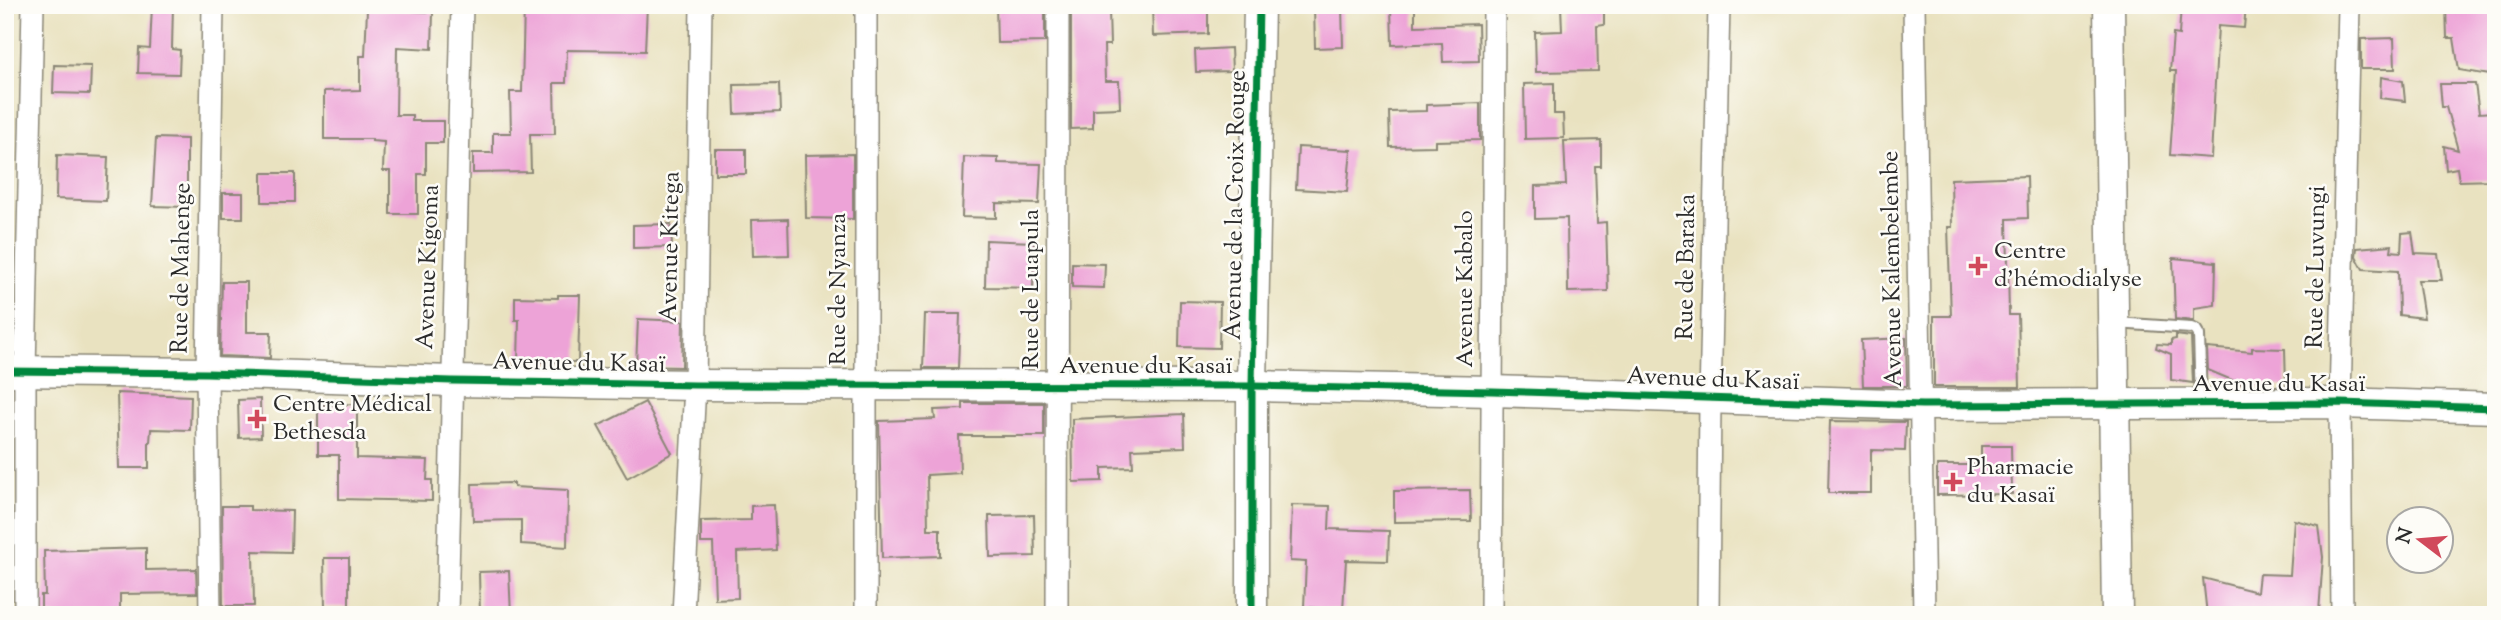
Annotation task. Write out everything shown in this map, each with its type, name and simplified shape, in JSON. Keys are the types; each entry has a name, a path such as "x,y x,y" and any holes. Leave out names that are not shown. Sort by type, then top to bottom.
{"street":[{"path":"25,615 15,371 33,5"},
{"name":"Rue de Mahenge","path":"210,615 207,373 212,5"},
{"name":"Avenue Kigoma","path":"447,615 463,5"},
{"name":"Avenue Kitega","path":"683,615 695,385 701,5"},
{"name":"Rue de Nyanza","path":"866,5 866,615"},
{"name":"Rue de Luapula","path":"1057,615 1058,5"},
{"name":"Avenue de la Croix Rouge","path":"1252,615 1252,387 1259,5"},
{"name":"Avenue Kabalo","path":"1491,615 1494,5"},
{"name":"Rue de Baraka","path":"1708,615 1719,5"},
{"name":"Avenue Kalembelembe","path":"1914,5 1924,615"},
{"path":"2109,5 2117,615"},
{"name":"Rue de Luvungi","path":"2342,615 2340,403 2349,5"},
{"name":"Avenue du Kasaï","path":"15,371 695,385 1058,385 1492,391 1922,405 2340,403 2496,408"}],"lane":[{"path":"2112,323 2196,330 2199,335 2201,403"}],"building":[{"path":"152,5 173,5 172,49 180,50 179,74 138,73 139,48 150,49"},
{"path":"524,5 647,5 645,51 567,50 566,83 554,83 555,134 530,134 531,172 473,173 473,153 493,153 493,133 511,133 510,92 522,92"},
{"path":"996,5 1045,5 1045,42 997,43"},
{"path":"1071,5 1102,5 1102,10 1109,10 1110,45 1104,45 1105,81 1119,81 1120,108 1093,109 1093,128 1071,129"},
{"path":"1152,5 1208,5 1208,34 1153,36"},
{"path":"1391,5 1415,5 1415,26 1478,24 1479,61 1443,62 1442,43 1392,45"},
{"path":"1561,5 1604,5 1604,25 1597,26 1598,71 1536,72 1535,32 1562,31"},
{"path":"2181,5 2246,5 2244,28 2218,26 2211,158 2170,155 2176,71 2170,71 2173,34 2179,35"},
{"path":"2446,5 2496,5 2496,76 2459,70 2454,38 2447,38"},
{"path":"1314,6 1342,6 1343,47 1315,48"},
{"path":"367,9 433,12 432,49 397,47 396,115 412,115 412,121 443,121 443,143 426,143 426,174 418,174 418,214 390,214 390,171 383,171 384,142 372,139 324,139 324,91 360,90 360,56 365,56"},
{"path":"2394,38 2395,69 2361,69 2361,39"},
{"path":"1231,48 1232,71 1196,72 1195,50"},
{"path":"54,65 91,66 90,94 53,93"},
{"path":"2381,77 2403,81 2405,101 2380,98"},
{"path":"1554,83 1554,114 1563,114 1564,138 1525,139 1524,84"},
{"path":"779,84 780,112 735,114 734,85"},
{"path":"2440,84 2475,84 2479,113 2493,112 2496,129 2496,180 2459,181 2457,168 2446,170 2444,146 2458,150 2446,107 2442,107"},
{"path":"1480,103 1480,140 1435,141 1435,146 1390,147 1389,112 1426,111 1426,105"},
{"path":"156,138 187,139 187,207 152,206"},
{"path":"1601,140 1601,166 1595,166 1597,223 1606,222 1608,291 1568,292 1567,218 1535,219 1535,186 1566,185 1564,141"},
{"path":"1298,147 1351,150 1347,192 1296,189"},
{"path":"715,149 746,149 746,174 715,174"},
{"path":"853,154 853,219 806,218 805,155"},
{"path":"57,155 108,157 106,201 56,199"},
{"path":"964,157 998,158 998,163 1041,164 1039,204 996,203 996,218 962,217"},
{"path":"262,173 295,173 295,202 262,202"},
{"path":"2027,176 2028,218 2007,219 2009,315 2018,315 2020,387 1934,387 1934,316 1951,316 1948,227 1952,227 1951,179"},
{"path":"223,193 243,193 243,218 223,218"},
{"path":"788,219 789,255 753,256 752,220"},
{"path":"671,224 672,247 633,248 633,225"},
{"path":"2412,232 2415,253 2438,254 2442,280 2418,280 2424,318 2399,315 2398,271 2363,269 2356,256 2357,248 2392,245 2391,251 2401,252 2402,233"},
{"path":"986,240 1034,242 1033,288 985,287"},
{"path":"2173,258 2216,262 2215,305 2194,308 2194,321 2175,319"},
{"path":"1072,263 1105,264 1104,288 1072,287"},
{"path":"222,282 247,282 247,332 271,332 270,358 220,356"},
{"path":"558,295 580,295 578,362 518,362 519,320 515,320 515,297 558,298"},
{"path":"1180,301 1220,302 1219,348 1179,347"},
{"path":"925,314 960,314 958,368 923,368"},
{"path":"638,319 683,321 682,367 636,366"},
{"path":"2176,335 2191,337 2193,383 2171,380 2171,354 2156,348 2157,344 2171,345 2171,340 2176,339"},
{"path":"1906,338 1907,386 1863,386 1861,340"},
{"path":"2207,348 2252,352 2252,348 2285,349 2286,386 2246,386 2208,370"},
{"path":"117,393 191,396 190,430 151,429 149,468 119,468"},
{"path":"260,399 261,437 239,438 238,400"},
{"path":"645,402 672,453 627,478 598,426"},
{"path":"963,403 1044,403 1044,436 959,436 960,473 927,475 928,529 940,529 940,556 882,558 879,421 935,419 934,410 963,409"},
{"path":"357,404 357,458 428,460 427,480 432,480 432,501 339,499 339,455 318,455 318,405"},
{"path":"1184,414 1185,447 1132,449 1133,467 1102,468 1102,481 1073,482 1072,419"},
{"path":"1830,421 1906,422 1905,451 1871,450 1871,493 1828,493"},
{"path":"1981,446 2011,446 2012,494 1937,495 1937,465 1981,465"},
{"path":"514,483 514,487 568,490 567,547 521,544 521,520 473,521 472,484"},
{"path":"1470,490 1471,521 1394,522 1394,491"},
{"path":"774,505 776,550 737,552 738,598 715,599 713,543 701,543 701,521 751,520 751,506"},
{"path":"1292,505 1330,506 1329,529 1389,531 1388,561 1346,560 1343,610 1304,607 1306,562 1290,561"},
{"path":"222,506 292,511 291,552 253,551 254,606 223,606"},
{"path":"1034,515 1035,556 990,557 989,516"},
{"path":"2294,520 2319,526 2323,557 2319,612 2234,612 2234,615 2207,615 2203,578 2257,592 2259,574 2290,575"},
{"path":"146,548 146,570 196,569 197,593 120,594 120,615 41,615 41,595 45,595 44,551"},
{"path":"324,558 349,558 349,607 325,607"},
{"path":"509,571 511,615 480,615 479,572"}],"cycle path":[{"path":"1252,615 1252,386 1259,5"},
{"path":"5,371 695,385 1252,386 1922,405 2340,403 2496,408"}],"place":[{"name":"Centre d'hémodialyse","path":"1978,266"},
{"name":"Centre Médical Bethesda","path":"257,419"},
{"name":"Pharmacie du Kasaï","path":"1953,482"}]}
